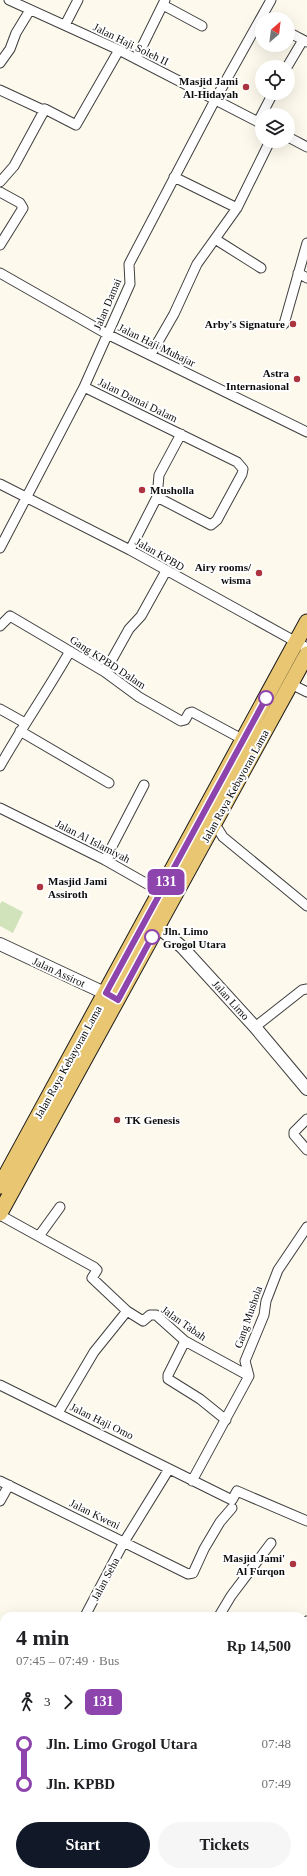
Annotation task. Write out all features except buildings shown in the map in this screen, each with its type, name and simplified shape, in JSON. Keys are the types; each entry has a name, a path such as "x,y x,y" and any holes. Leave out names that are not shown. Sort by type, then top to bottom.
{"main road":[{"name":"Jalan Raya Kebayoran Lama","path":"167,895 200,818 242,739 302,645 307,622"},
{"name":"Jalan Raya Kebayoran Lama","path":"0,1214 16,1169 167,895 213,826 307,654"},
{"name":"Jalan Raya Kebayoran Lama","path":"0,1186 16,1169"}],"street":[{"name":"Jalan Haji Soleh II","path":"9,0 119,50 255,120"},
{"path":"65,25 78,0"},
{"name":"Jalan Damai","path":"265,12 271,0"},
{"path":"136,59 164,2 202,26"},
{"path":"0,63 10,49 16,33 30,10"},
{"name":"Jalan Damai","path":"26,497 84,387 130,282 129,264 215,100 255,31"},
{"path":"292,60 305,41 295,36"},
{"path":"0,90 45,109 76,125 119,50"},
{"path":"0,182 14,166 45,109"},
{"path":"295,141 307,147"},
{"path":"151,354 174,314 197,264 237,208 267,148"},
{"path":"174,177 237,208"},
{"path":"0,192 20,203 23,208 0,246"},
{"path":"215,239 260,268"},
{"path":"284,324 307,243"},
{"path":"298,272 307,278"},
{"name":"Jalan Haji Muhajar","path":"0,273 107,334 151,354 307,432"},
{"name":"Jalan Damai Dalam","path":"84,387 237,462 242,466 242,474 217,520 211,525 157,497"},
{"name":"Jalan Damai Dalam","path":"130,550 157,497 159,475 180,434"},
{"name":"Jalan KPBD","path":"0,484 130,550 302,645"},
{"path":"0,548 26,497"},
{"path":"105,672 129,629 141,616 166,571"},
{"name":"Gang KPBD Dalam","path":"0,626 10,616 105,672 139,697 181,722 185,720 190,712 242,739"},
{"path":"0,766 70,651"},
{"path":"291,684 307,692"},
{"path":"0,709 23,727 109,783"},
{"path":"105,860 144,785"},
{"name":"Jalan Al Islamiyah","path":"0,808 105,860 167,895"},
{"path":"200,818 213,826 223,837 307,906"},
{"name":"Jalan Limo","path":"152,922 182,947 255,1027 307,1089"},
{"name":"Jalan Assirot","path":"0,944 112,996"},
{"path":"255,1027 302,990 307,989"},
{"path":"307,1119 294,1132 294,1135 307,1150"},
{"path":"39,1236 60,1207"},
{"name":"Jalan Tabah","path":"0,1214 95,1268 96,1270 92,1278 126,1312 143,1321 150,1315 156,1315 185,1341 249,1376"},
{"name":"Gang Mushola","path":"249,1376 246,1361 264,1315 266,1301 278,1270 307,1227"},
{"path":"58,1413 94,1352 126,1312"},
{"path":"185,1341 168,1375 168,1379 200,1399 226,1420"},
{"path":"192,1481 249,1376"},
{"name":"Jalan Haji Omo","path":"0,1384 232,1500 237,1491 307,1521"},
{"name":"Jalan Kweni","path":"0,1481 124,1542 169,1469"},
{"path":"0,1501 9,1485"},
{"path":"124,1542 190,1574 220,1522 232,1508"},
{"name":"Jalan Seha","path":"87,1612 124,1542"},
{"path":"221,1612 231,1596 270,1543"}],"green space":[{"path":"2,901 23,912 13,933 0,926 0,904"}],"bus line":[{"name":"131","path":"152,937 118,1000 106,993 242,739 266,698"}],"place":[{"name":"Masjid Jami Al-Hidayah","path":"246,87"},
{"name":"Arby's Signature","path":"293,324"},
{"name":"Astra Internasional","path":"297,379"},
{"name":"Musholla","path":"142,490"},
{"name":"Airy rooms/ wisma","path":"259,573"},
{"name":"Masjid Jami Assiroth","path":"40,887"},
{"name":"Jln. Limo Grogol Utara","path":"152,937"},
{"name":"TK Genesis","path":"117,1120"},
{"name":"Masjid Jami' Al Furqon","path":"293,1564"}]}
